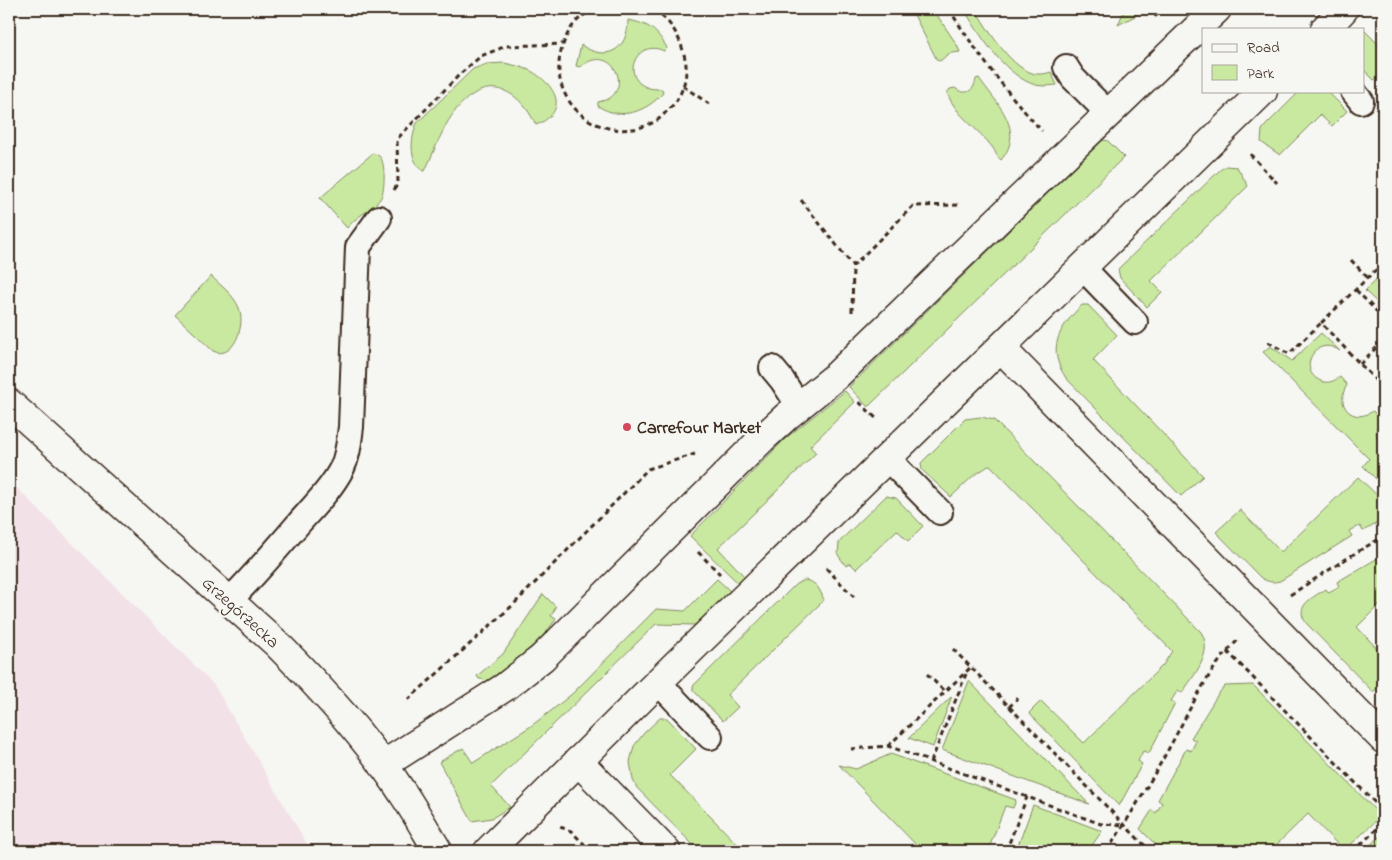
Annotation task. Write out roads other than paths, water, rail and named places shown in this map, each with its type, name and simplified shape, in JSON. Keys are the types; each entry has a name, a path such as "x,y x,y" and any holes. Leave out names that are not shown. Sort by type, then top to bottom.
{"street":[{"path":"383,765 524,674 542,658 762,438 835,377 1217,9"},
{"path":"1326,28 1344,9"},
{"path":"488,851 658,682 1262,92"},
{"path":"1001,348 1383,739"},
{"name":"Grzegórzecka","path":"9,403 302,669 359,734 383,765 402,791 438,851"},
{"path":"578,762 666,851"}],"lane":[{"path":"1066,67 1073,78 1108,113"},
{"path":"229,601 256,574 323,496 343,467 348,450 352,419 358,248 380,218"},
{"path":"1083,268 1135,322"},
{"path":"772,368 799,406"},
{"path":"887,458 940,512"},
{"path":"658,682 710,737"}],"place":[{"name":"Carrefour Market","path":"627,427"}]}
